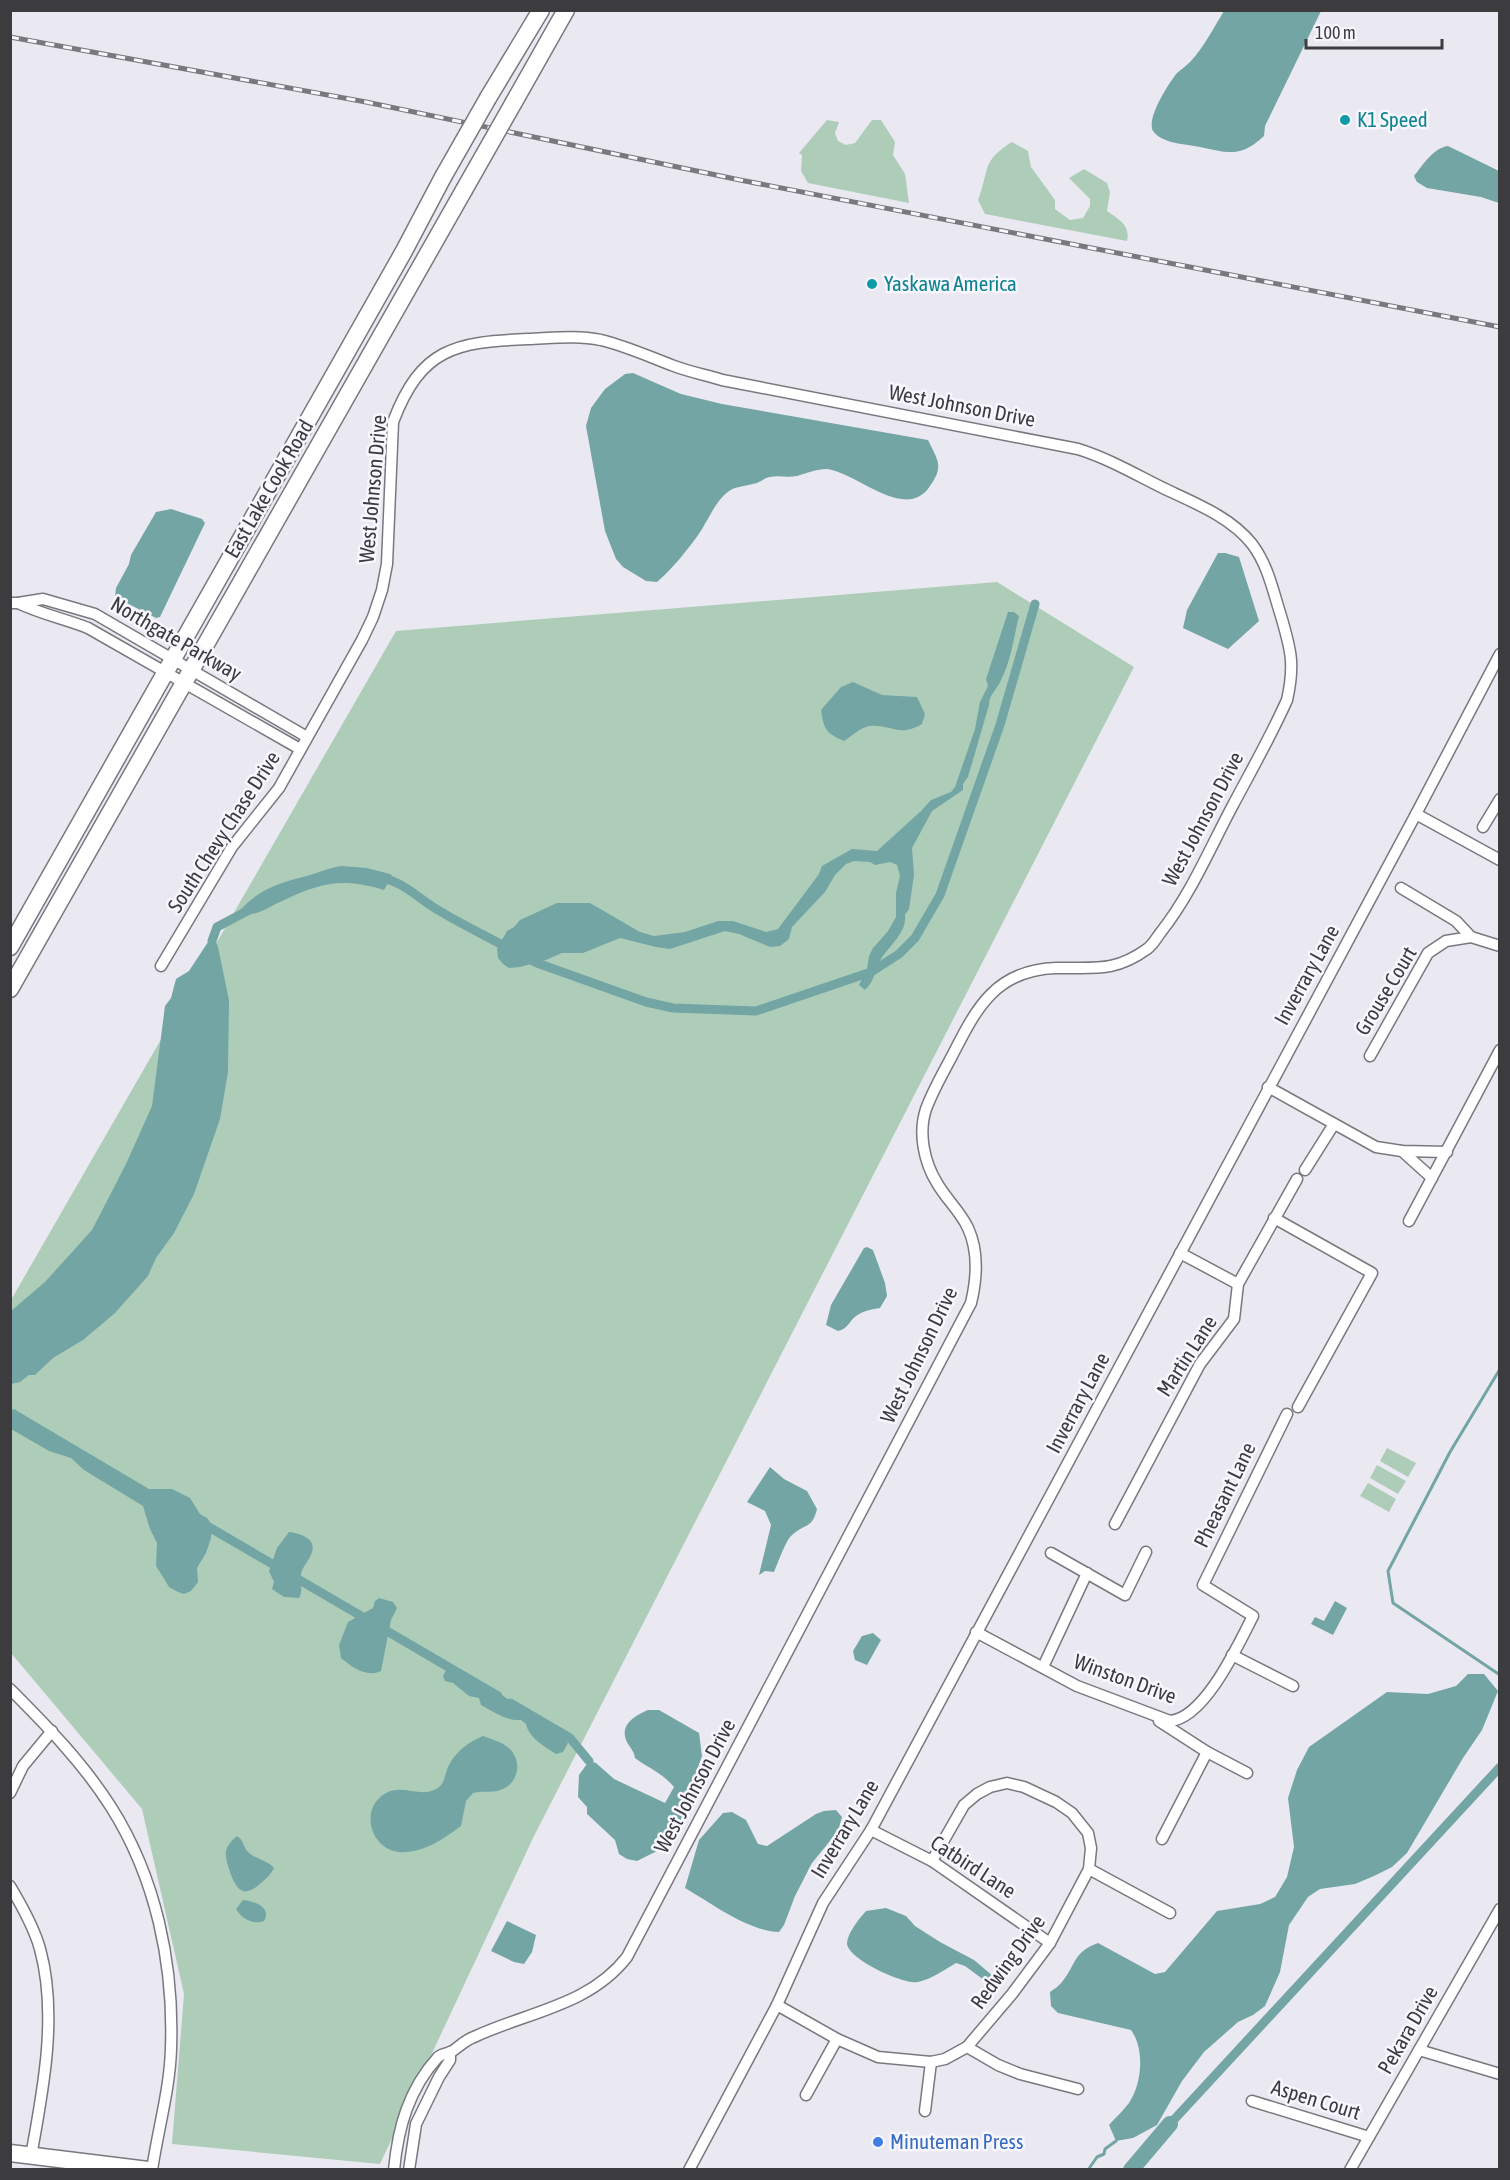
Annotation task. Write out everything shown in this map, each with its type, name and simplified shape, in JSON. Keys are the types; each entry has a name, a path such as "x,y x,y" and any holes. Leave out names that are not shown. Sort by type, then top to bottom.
{"main road":[{"name":"East Lake Cook Road","path":"10,947 404,251 443,177 541,10"},
{"name":"East Lake Cook Road","path":"10,989 566,10"},
{"path":"10,2153 150,2169"}],"street":[{"name":"West Johnson Drive","path":"300,749 362,640 382,590 387,564 393,422 401,400 420,371 434,359 467,344 494,340 580,336 601,340 676,367 722,380 1044,441 1100,456 1218,515 1251,543 1266,568 1290,645 1292,663 1291,680 1282,711 1178,910 1149,947 1106,968 1040,970 1022,974 1004,983 979,1006 930,1097 924,1122 923,1145 936,1183 963,1218 969,1231 976,1259 971,1303 627,1957 600,1984 581,1996 472,2037 450,2052 443,2053 433,2062 412,2097 399,2134 394,2169"},
{"name":"Northgate Parkway","path":"14,603 43,599 95,614 170,666 300,749"},
{"name":"Northgate Parkway","path":"14,603 88,628 170,666 307,737"},
{"name":"Inverrary Lane","path":"689,2169 777,2005 823,1903 871,1830 1500,654"},
{"name":"South Chevy Chase Drive","path":"161,966 232,847 279,788 300,749"},
{"path":"1483,827 1500,799"},
{"path":"1416,814 1500,860"},
{"path":"1401,888 1456,921 1471,937 1500,946"},
{"name":"Grouse Court","path":"1370,1056 1428,953 1446,941 1471,937"},
{"path":"1409,1221 1500,1050"},
{"path":"1268,1087 1376,1147 1402,1151 1447,1152"},
{"name":"Martin Lane","path":"1115,1524 1200,1364 1234,1319 1238,1284 1284,1199 1335,1124"},
{"path":"1402,1151 1432,1178"},
{"path":"1274,1218 1372,1273 1298,1407"},
{"path":"1180,1253 1238,1284"},
{"name":"Pheasant Lane","path":"1253,1616 1203,1585 1287,1414"},
{"path":"1051,1553 1125,1595 1146,1552"},
{"path":"1043,1667 1087,1573"},
{"name":"Winston Drive","path":"976,1632 1077,1686 1170,1721 1188,1714 1219,1679 1253,1616"},
{"path":"1232,1654 1293,1686"},
{"path":"10,1689 52,1731 84,1769 111,1808 144,1872 160,1927 168,1973 171,2049 168,2080 150,2169"},
{"path":"1141,1710 1207,1752 1247,1773"},
{"path":"10,1792 23,1766 52,1731"},
{"path":"1162,1839 1207,1752"},
{"name":"Redwing Drive","path":"777,2005 837,2039 878,2057 931,2062 945,2059 967,2047 1050,1944 1089,1869 1091,1848 1088,1833 1072,1813 1056,1802 1024,1787 1007,1783 990,1787 964,1805 932,1861"},
{"name":"Catbird Lane","path":"871,1830 932,1861 1050,1944"},
{"path":"1089,1869 1170,1913"},
{"path":"10,1886 31,1924 40,1948 48,2001 42,2097 31,2156"},
{"name":"Pekara Drive","path":"1350,2169 1500,1909"},
{"path":"806,2095 837,2039"},
{"path":"967,2047 998,2065 1020,2074 1078,2089"},
{"path":"1419,2050 1500,2074"},
{"path":"409,2169 416,2124 450,2060 450,2052"},
{"path":"925,2112 931,2062"},
{"name":"Aspen Court","path":"1252,2101 1369,2137"}],"shaded area":[{"path":"1224,11 1321,11 1265,126 1264,136 1256,143 1241,151 1227,152 1162,139 1153,131 1152,125 1159,101 1177,73 1200,50"},
{"path":"827,120 839,122 835,133 838,141 846,145 855,143 872,120 881,120 895,142 893,155 905,174 909,203 808,183 801,171 802,155 799,153"},
{"path":"1012,142 1028,151 1031,167 1055,200 1055,209 1070,220 1083,218 1090,206 1090,199 1069,178 1084,169 1107,183 1110,192 1107,211 1125,227 1128,235 1127,241 985,214 978,200 990,161"},
{"path":"1448,146 1499,171 1499,203 1481,197 1427,188 1417,182 1414,176 1425,162 1433,153"},
{"path":"633,373 681,394 722,404 928,440 937,459 937,473 930,486 920,496 908,499 895,498 839,472 827,469 793,477 770,477 757,483 735,488 717,503 696,538 668,572 657,582 646,581 623,567 616,559 605,531 586,426 591,408 605,389 625,374"},
{"path":"171,509 202,519 205,523 160,617 156,618 115,597 116,588 129,564 131,555 156,512"},
{"path":"1218,553 1239,557 1259,621 1228,649 1183,628 1187,610"},
{"path":"997,582 1134,667 534,1836 380,2164 172,2144 184,1994 142,1809 11,1653 11,1300 396,631"},
{"path":"1008,612 1014,612 1019,616 1012,648 1004,673 990,698 968,777 963,784 963,790 932,811 912,848 914,875 905,922 896,940 883,955 865,990 859,985 867,969 869,956 896,917 896,893 900,876 897,865 890,862 875,865 870,862 854,861 846,864 835,875 825,892 792,927 789,939 780,946 770,947 739,934 725,931 670,949 620,938 583,953 562,953 520,967 509,968 498,958 497,949 507,931 520,920 557,903 590,903 640,932 654,936 685,932 718,921 733,921 766,932 778,929 819,874 822,866 852,849 877,851 931,800 951,792 955,787 975,729 980,702 988,686 986,679"},
{"path":"853,682 882,695 917,697 925,714 922,724 907,730 870,726 844,741 833,736 823,722 821,710 841,687"},
{"path":"342,866 367,868 392,876 384,890 355,884 331,884 294,895 257,913 241,915 239,911 255,896 272,887"},
{"path":"208,942 216,942 218,947 229,1000 228,1072 220,1119 194,1194 174,1233 156,1258 148,1276 115,1313 83,1340 53,1358 35,1375 29,1375 20,1382 11,1384 11,1311 45,1282 92,1230 126,1164 152,1106 165,1006 171,998 176,979 189,971"},
{"path":"864,1248 873,1250 885,1283 887,1296 880,1308 859,1314 844,1329 838,1331 826,1325 831,1305"},
{"path":"14,1409 149,1489 172,1489 190,1498 200,1514 212,1525 206,1553 197,1568 198,1582 191,1591 184,1594 169,1587 156,1566 157,1543 143,1506 84,1470 71,1458 49,1451 11,1429 11,1410"},
{"path":"1387,1448 1416,1463 1408,1477 1380,1461"},
{"path":"1377,1465 1406,1481 1398,1494 1370,1478"},
{"path":"770,1467 784,1479 807,1491 817,1509 813,1520 789,1539 774,1572 765,1571 759,1575 771,1525 765,1511 747,1502"},
{"path":"1368,1483 1396,1499 1389,1512 1360,1496"},
{"path":"289,1532 306,1537 313,1547 301,1574 299,1598 284,1597 272,1589 274,1582 269,1571 277,1548"},
{"path":"379,1598 393,1602 397,1608 391,1620 381,1671 370,1673 355,1668 341,1658 339,1645 348,1622 373,1608 375,1601"},
{"path":"1335,1601 1347,1608 1333,1635 1311,1624 1315,1617 1324,1621"},
{"path":"873,1633 881,1640 867,1665 855,1660 853,1651 862,1636"},
{"path":"452,1665 478,1680 479,1688 486,1692 492,1689 519,1706 522,1713 529,1717 534,1714 544,1719 568,1743 563,1752 556,1754 542,1745 521,1720 505,1718 495,1713 481,1705 479,1698 469,1696 453,1683 445,1681 443,1676"},
{"path":"1468,1674 1484,1674 1498,1691 1482,1730 1407,1853 1392,1867 1374,1876 1355,1884 1320,1889 1308,1897 1289,1925 1280,1972 1265,2006 1238,2022 1204,2052 1182,2081 1157,2125 1133,2138 1116,2141 1109,2125 1129,2103 1139,2077 1140,2056 1135,2038 1131,2030 1058,2013 1051,2006 1050,1992 1067,1976 1079,1955 1098,1943 1155,1974 1165,1972 1217,1911 1260,1904 1275,1897 1287,1877 1294,1847 1288,1798 1297,1770 1309,1747 1387,1692 1428,1694 1456,1686"},
{"path":"648,1710 659,1710 699,1733 702,1756 685,1804 678,1833 661,1849 637,1861 619,1854 615,1840 587,1814 587,1807 578,1797 579,1775 589,1761 596,1763 614,1779 665,1803 674,1787 660,1774 635,1758 626,1740 627,1725"},
{"path":"483,1736 503,1744 513,1753 517,1764 514,1780 505,1788 497,1791 473,1793 466,1801 461,1826 432,1845 416,1851 398,1852 388,1849 381,1843 371,1827 373,1808 378,1800 392,1791 424,1792 436,1789 443,1782 447,1768 455,1755 468,1744"},
{"path":"836,1810 842,1817 838,1831 812,1863 779,1932 742,1922 685,1888 699,1840 723,1813 732,1812 746,1820 758,1844 767,1846 816,1814"},
{"path":"237,1836 248,1852 274,1868 257,1887 248,1891 240,1890 237,1886 227,1861 227,1847"},
{"path":"243,1900 257,1903 264,1908 266,1916 264,1921 252,1922 241,1916 236,1909"},
{"path":"886,1908 906,1916 915,1926 974,1960 993,1976 999,1988 996,1989 965,1966 956,1963 933,1977 911,1982 877,1970 856,1956 847,1943 854,1926 866,1911"},
{"path":"507,1921 536,1935 532,1952 524,1964 514,1962 491,1951"}],"waterway":[{"path":"525,957 646,1002 673,1008 756,1011 871,972 899,954 915,938 940,895 1000,725 1035,604"},
{"path":"380,878 396,882 431,906 510,949"},
{"path":"212,941 217,927 251,909"},
{"path":"1500,1369 1450,1452 1388,1571 1393,1603 1500,1675"},
{"path":"202,1523 498,1696"},
{"path":"510,1703 570,1738 589,1761"},
{"path":"1170,2124 1500,1767"},
{"path":"1131,2170 1170,2124"},
{"path":"1088,2170 1097,2157 1104,2154 1105,2149 1116,2141"}],"railway":[{"path":"10,37 366,102 740,180 1500,327"}],"place":[{"name":"K1 Speed","path":"1345,120"},
{"name":"Yaskawa America","path":"872,284"},
{"name":"Minuteman Press","path":"878,2142"}]}
